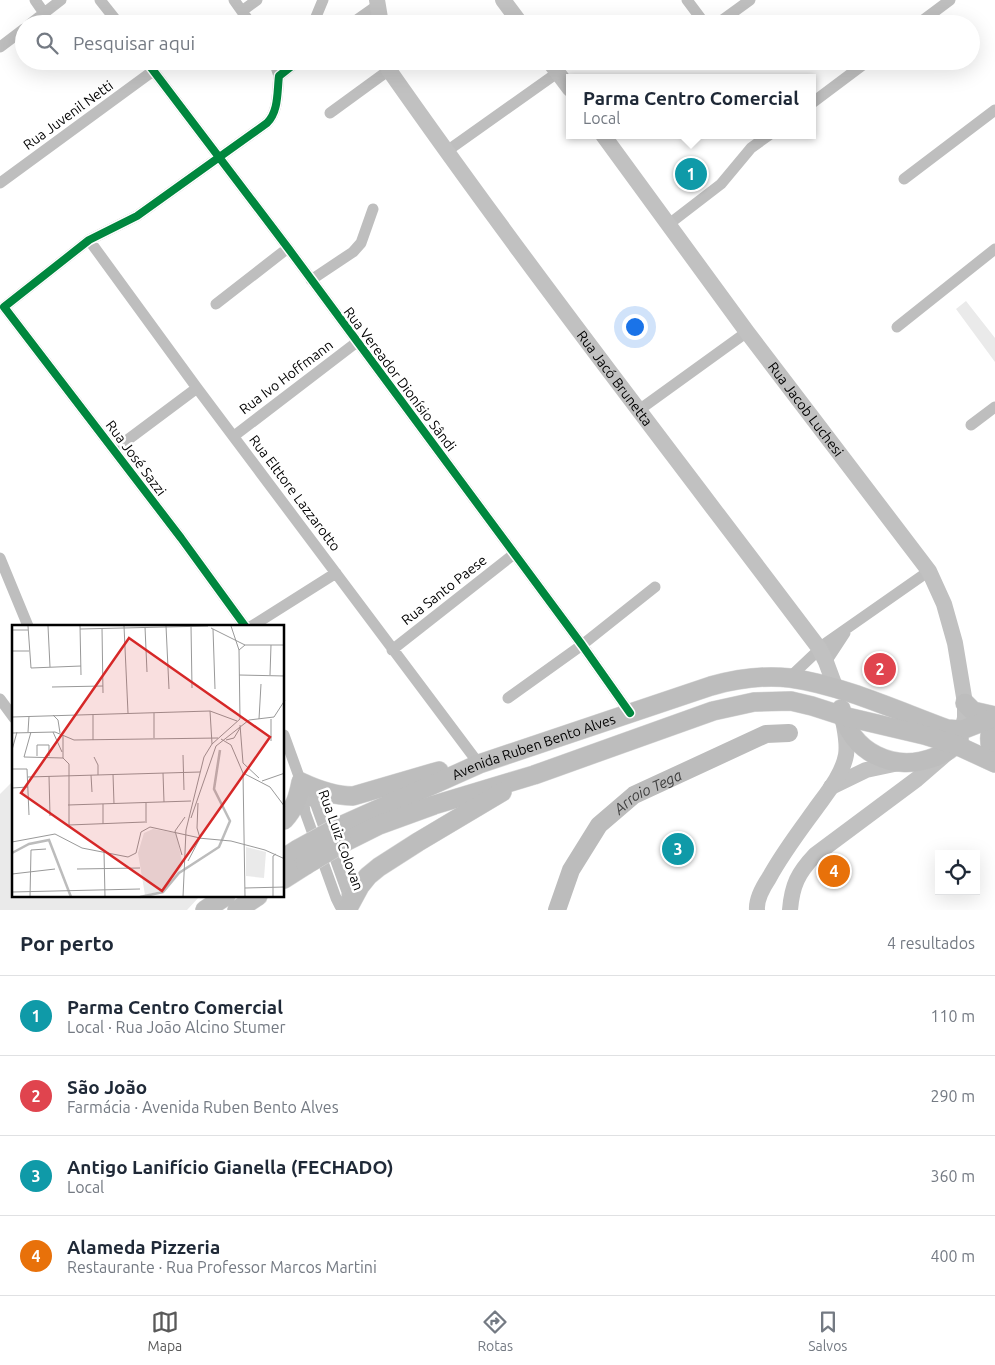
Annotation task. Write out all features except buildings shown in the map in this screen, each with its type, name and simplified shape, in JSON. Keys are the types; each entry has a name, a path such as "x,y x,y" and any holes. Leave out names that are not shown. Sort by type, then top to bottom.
{"main road":[{"name":"Avenida Ruben Bento Alves","path":"285,877 296,857 340,836 470,767 727,682 762,678 789,678 836,688 946,729 995,763"},
{"path":"836,688 843,716 854,737 870,753 882,759 900,763 922,762 940,755 959,738 995,718"},
{"name":"Avenida Ruben Bento Alves","path":"340,836 379,825 434,804 534,776 713,711 754,702 791,701 843,716 924,735 959,738"},
{"path":"966,703 973,711 995,718"},
{"path":"995,718 990,732 989,744 995,756"},
{"path":"285,819 297,802 301,782 331,794 353,796 429,773 470,767"},
{"path":"346,910 360,886 379,867 513,786 534,776"},
{"path":"197,910 208,898"},
{"path":"205,910 223,898"},
{"path":"236,910 255,898"}],"street":[{"path":"34,0 44,13"},
{"path":"41,15 61,0"},
{"path":"100,0 111,15"},
{"path":"234,0 245,15"},
{"path":"242,11 257,0"},
{"path":"317,15 323,0"},
{"path":"503,0 514,15"},
{"path":"688,0 698,15"},
{"path":"729,15 750,0"},
{"path":"930,15 950,0"},
{"path":"363,15 378,3"},
{"path":"0,47 15,36"},
{"name":"Rua Juvenil Netti","path":"0,183 145,70"},
{"name":"Rua Vereador Dionísio Sândi","path":"153,70 288,248 582,645 630,713"},
{"path":"89,240 136,216 220,158 272,118 275,112 279,76 277,70"},
{"path":"279,76 286,70"},
{"path":"330,113 384,70"},
{"name":"Rua Jacó Brunetta","path":"392,70 447,152 823,655 836,688"},
{"path":"447,152 549,70"},
{"path":"555,70 566,84"},
{"path":"816,100 856,70"},
{"path":"904,179 995,110"},
{"name":"Rua Jacob Luchesi","path":"606,139 747,332 928,571 944,604 966,703 965,718 959,738"},
{"path":"669,224 721,184 751,148 763,139"},
{"path":"311,280 353,252 361,243 373,209"},
{"name":"Rua José Sazzi","path":"89,240 4,307 114,450 244,625"},
{"name":"Rua Elttore Lazzarotto","path":"89,240 392,650 470,767"},
{"path":"216,304 288,248"},
{"path":"897,327 995,248"},
{"path":"639,410 747,332"},
{"name":"Rua Ivo Hoffmann","path":"234,436 357,342"},
{"path":"114,450 197,388"},
{"path":"971,425 995,407"},
{"name":"Rua Santo Paese","path":"392,650 514,554"},
{"path":"0,558 28,625"},
{"path":"789,678 823,655 849,627 928,571"},
{"path":"254,625 336,573"},
{"path":"508,698 582,645 655,587"},
{"path":"0,699 12,715"},
{"path":"755,908 773,870 831,787 842,767 846,755 843,716"},
{"name":"Rua Luiz Colovan","path":"285,738 301,782 316,804 347,892 346,910"},
{"path":"791,904 795,882 802,869 815,855 917,779 959,738"},
{"path":"831,787 866,770 900,763"}],"shaded area":[{"path":"966,301 995,338 995,362 956,309"},
{"path":"12,782 12,898 198,898 187,910 0,910 0,794"}],"waterway":[{"name":"Arroio Tega","path":"557,910 571,870 599,825 634,795 766,734 789,733"}],"cycle path":[{"path":"153,70 288,248 582,645 630,713"},
{"path":"244,625 181,538 4,307 89,240 137,216 267,123 276,107 279,76 287,70"}],"place":[{"name":"Parma Centro Comercial","path":"691,174"},
{"name":"São João","path":"880,669"},
{"name":"Antigo Lanifício Gianella (FECHADO)","path":"678,849"},
{"name":"Alameda Pizzeria","path":"834,871"}]}
